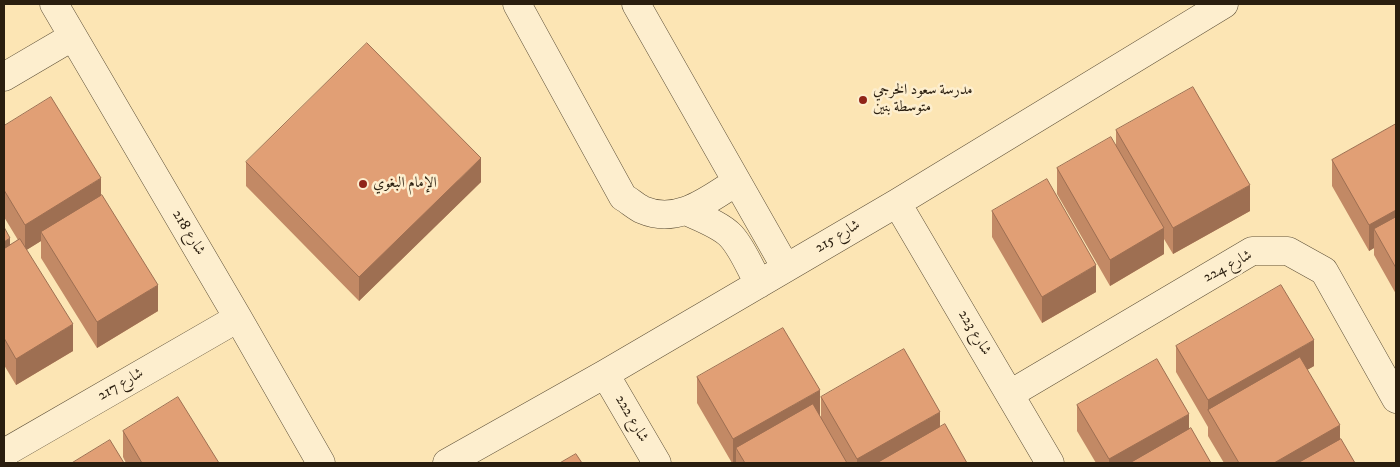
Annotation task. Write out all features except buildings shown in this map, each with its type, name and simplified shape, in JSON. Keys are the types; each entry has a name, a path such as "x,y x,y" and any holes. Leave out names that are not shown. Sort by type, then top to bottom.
{"street":[{"name":"شارع 218","path":"54,4 321,463"},
{"path":"517,4 623,198 644,210 668,216 686,211 705,202 736,182"},
{"path":"636,4 786,268"},
{"name":"شارع 215","path":"447,463 605,374 897,203 1224,4"},
{"path":"4,77 72,37"},
{"name":"شارع 223","path":"897,203 1050,463"},
{"path":"686,211 730,234 740,248 759,284"},
{"name":"شارع 224","path":"1010,394 1252,251 1288,251 1324,271 1396,399"},
{"name":"شارع 217","path":"4,453 238,318"},
{"name":"شارع 222","path":"605,374 656,463"}],"place":[{"name":"مدرسة سعود الخرجي متوسطة بنين","path":"863,100"},
{"name":"الإمام البغوي","path":"363,184"}]}
